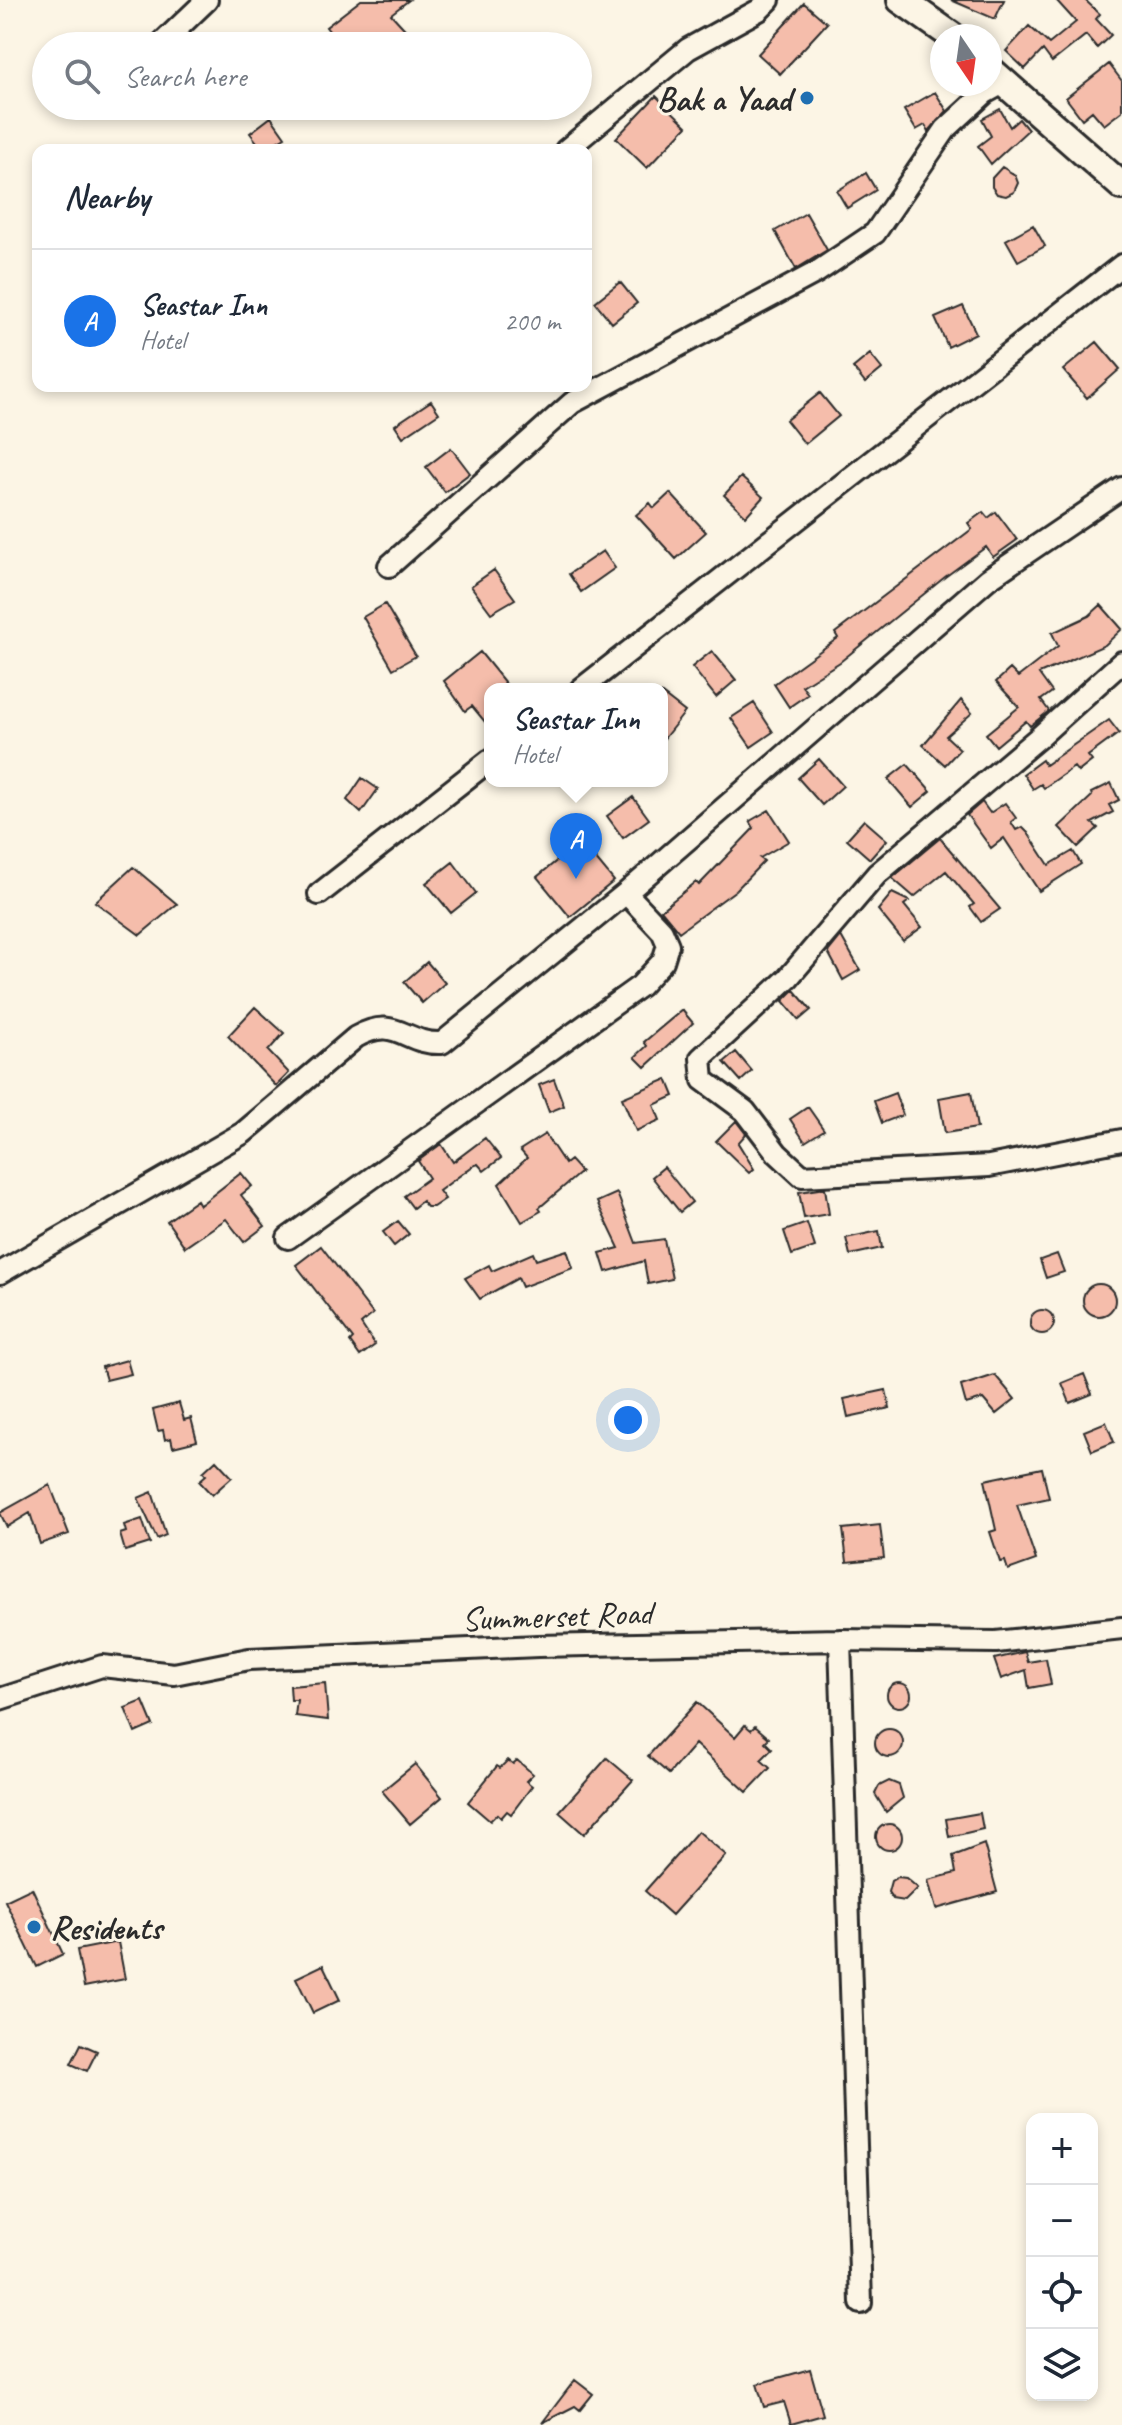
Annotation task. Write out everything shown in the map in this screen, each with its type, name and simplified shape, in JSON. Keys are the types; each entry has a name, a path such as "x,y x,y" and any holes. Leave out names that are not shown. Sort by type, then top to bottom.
{"main road":[{"path":"901,0 935,24"},
{"path":"1002,81 1122,186"}],"street":[{"path":"174,32 207,0"},
{"path":"573,144 688,49 759,10 769,0"},
{"path":"389,566 572,403 817,272 875,233 946,129 982,96"},
{"path":"589,683 1122,265"},
{"path":"0,1273 243,1133 356,1037 375,1026 396,1030 427,1044 442,1043 626,893 988,579 1122,488"},
{"path":"1122,662 1038,738 877,874 788,978 701,1058 703,1080 745,1111 777,1153 802,1176 989,1166 1122,1140"},
{"path":"319,894 484,765"},
{"path":"288,1238 640,986 663,961 668,945 662,931 626,893"},
{"name":"Summerset Road","path":"0,1699 102,1666 174,1674 249,1659 538,1646 840,1640 996,1642 1122,1628"},
{"path":"840,1640 861,2303"}],"building":[{"path":"361,0 409,0 391,14 408,32 376,32 373,29 369,32 330,32 326,27"},
{"path":"951,0 1004,0 995,19"},
{"path":"1056,0 1085,0 1100,14 1096,19 1111,35 1097,48 1086,35 1052,62 1043,50 1025,69 1006,51 1029,26 1049,44 1076,22"},
{"path":"804,3 827,23 780,74 758,54"},
{"path":"1109,64 1122,81 1122,111 1104,125 1092,111 1082,119 1066,98"},
{"path":"930,95 938,96 947,111 929,131 925,125 916,130 904,110"},
{"path":"656,96 687,126 647,168 616,138"},
{"path":"1000,109 1010,127 1019,119 1028,130 991,164 978,146 991,136 982,119"},
{"path":"267,120 273,120 285,137 273,144 258,144 250,133"},
{"path":"1002,167 1015,175 1018,183 1014,192 1006,196 997,194 992,187 992,178"},
{"path":"866,173 876,190 847,208 837,191"},
{"path":"806,213 827,250 796,269 775,231"},
{"path":"1033,225 1045,246 1018,261 1006,240"},
{"path":"620,282 637,303 612,323 595,302"},
{"path":"963,306 976,333 948,347 935,318"},
{"path":"1097,342 1120,369 1087,398 1063,370"},
{"path":"870,354 882,369 865,383 853,368"},
{"path":"820,393 839,416 805,444 786,420"},
{"path":"431,401 439,413 403,437 395,425"},
{"path":"451,448 470,473 445,492 426,467"},
{"path":"741,477 763,497 746,516 724,495"},
{"path":"670,493 706,532 676,559 636,515 650,503 654,508"},
{"path":"983,512 988,518 996,512 1017,540 993,557 986,547 945,577 840,662 802,686 808,694 789,707 774,684 838,638 835,633 972,529 968,523"},
{"path":"603,551 615,568 581,592 569,574"},
{"path":"494,570 515,599 491,613 471,586"},
{"path":"385,604 416,656 393,669 363,617"},
{"path":"1101,605 1122,629 1105,645 1039,674 1052,692 1041,700 1049,711 1030,726 1026,721 996,746 986,734 1019,707 996,682 1010,669 1018,677 1058,646 1052,633 1089,616"},
{"path":"712,651 736,680 716,697 692,667"},
{"path":"480,652 505,683 484,683 484,721 472,706 465,711 444,681"},
{"path":"668,699 685,712 668,733"},
{"path":"961,700 972,713 946,736 960,749 945,765 923,745"},
{"path":"754,703 773,732 751,747 731,718"},
{"path":"1109,720 1119,733 1088,756 1092,761 1078,772 1074,767 1044,788 1041,784 1033,789 1023,774 1042,760 1045,765"},
{"path":"819,759 843,786 822,805 798,778"},
{"path":"907,764 931,791 912,807 888,779"},
{"path":"362,778 378,789 361,813 347,800"},
{"path":"1111,783 1119,800 1109,805 1113,812 1092,823 1098,828 1078,847 1059,827 1092,796 1091,793"},
{"path":"633,797 649,819 623,838 607,816"},
{"path":"982,802 990,813 1005,803 1016,818 1011,822 1016,830 1022,827 1028,833 1049,865 1073,851 1081,864 1039,891 1004,838 991,848 967,815"},
{"path":"769,810 789,841 760,858 764,861 736,890 679,932 661,910 696,882 699,885 754,828 750,821"},
{"path":"864,820 887,840 870,859 847,839"},
{"path":"940,838 1000,909 981,922 970,907 974,904 946,871 914,897 892,878"},
{"path":"581,841 614,881 570,917 537,877"},
{"path":"453,862 476,893 451,913 426,883"},
{"path":"133,867 177,904 140,935 95,902"},
{"path":"892,893 909,901 904,905 922,927 903,941 878,910"},
{"path":"841,936 860,970 843,980 828,952"},
{"path":"427,962 445,983 422,1003 404,982"},
{"path":"794,990 811,1010 799,1020 783,1001"},
{"path":"255,1007 284,1033 268,1051 289,1073 276,1086 228,1036"},
{"path":"682,1010 693,1023 645,1067 635,1057 647,1046 644,1042"},
{"path":"736,1052 752,1071 741,1081 724,1062"},
{"path":"554,1079 564,1106 549,1112 539,1085"},
{"path":"667,1079 674,1096 654,1105 660,1120 636,1131 622,1098"},
{"path":"971,1092 977,1128 945,1133 939,1098"},
{"path":"895,1093 903,1115 882,1123 874,1101"},
{"path":"808,1107 824,1130 805,1142 790,1119"},
{"path":"736,1121 746,1134 738,1143 754,1169 749,1173 716,1141"},
{"path":"545,1134 565,1164 570,1160 581,1172 539,1208 541,1211 522,1222 499,1184 527,1158 520,1150"},
{"path":"485,1138 501,1158 484,1171 478,1164 473,1166 439,1191 445,1199 433,1207 427,1207 422,1201 413,1208 404,1196 429,1178 418,1161 441,1144 453,1162"},
{"path":"664,1167 692,1202 680,1212 652,1177"},
{"path":"241,1173 252,1186 241,1195 265,1226 244,1242 226,1219 185,1247 167,1221 197,1200 200,1205"},
{"path":"825,1188 829,1214 804,1218 799,1192"},
{"path":"617,1193 636,1243 664,1239 672,1279 648,1284 644,1261 606,1272 600,1253 619,1248 597,1202"},
{"path":"398,1221 409,1234 394,1246 383,1232"},
{"path":"807,1223 815,1247 792,1255 784,1231"},
{"path":"879,1231 882,1248 850,1255 846,1238"},
{"path":"321,1246 373,1314 361,1324 375,1345 360,1356 350,1342 353,1339 296,1265"},
{"path":"567,1250 573,1268 522,1287 518,1278 480,1299 465,1278 489,1265 492,1271 533,1253 536,1260"},
{"path":"1057,1254 1064,1272 1046,1278 1040,1260"},
{"path":"1099,1284 1110,1289 1115,1300 1110,1311 1099,1316 1088,1311 1083,1300 1088,1289"},
{"path":"1042,1310 1053,1317 1054,1322 1047,1333 1042,1334 1031,1327 1030,1322 1037,1311"},
{"path":"127,1360 131,1374 106,1380 102,1367"},
{"path":"1084,1374 1092,1394 1070,1403 1062,1383"},
{"path":"995,1375 1015,1399 996,1414 983,1399 966,1404 961,1386"},
{"path":"886,1390 890,1408 848,1417 844,1399"},
{"path":"179,1403 184,1420 191,1418 197,1441 173,1447 171,1438 165,1440 163,1430 158,1431 153,1410"},
{"path":"1106,1422 1114,1442 1092,1451 1084,1431"},
{"path":"216,1460 232,1477 212,1495 199,1481 206,1475 203,1472"},
{"path":"1042,1468 1049,1498 1017,1505 1036,1560 1008,1570 1005,1561 1000,1562 990,1532 996,1530 985,1480"},
{"path":"50,1485 69,1534 40,1544 30,1513 7,1527 0,1513"},
{"path":"152,1492 166,1535 157,1539 138,1498"},
{"path":"142,1519 150,1543 125,1551 120,1534 126,1532 124,1525"},
{"path":"880,1525 884,1558 847,1562 843,1529"},
{"path":"1025,1652 1028,1662 1046,1659 1051,1684 1029,1688 1026,1670 1001,1679 994,1659"},
{"path":"325,1683 328,1720 295,1716 297,1700 291,1700 290,1686"},
{"path":"899,1683 908,1686 911,1695 908,1704 899,1707 890,1704 887,1695 890,1686"},
{"path":"143,1701 153,1725 135,1733 125,1708"},
{"path":"697,1702 735,1737 745,1725 751,1730 755,1726 769,1738 765,1742 772,1749 761,1760 770,1768 747,1792 695,1744 669,1774 648,1756"},
{"path":"889,1729 899,1733 903,1743 899,1753 889,1757 879,1753 875,1743 879,1733"},
{"path":"607,1758 633,1780 584,1834 559,1812"},
{"path":"508,1760 513,1764 517,1760 533,1774 526,1781 532,1786 511,1814 507,1811 501,1818 497,1814 490,1821 468,1802 497,1766 500,1768"},
{"path":"415,1764 442,1797 410,1824 382,1791"},
{"path":"889,1781 899,1785 903,1798 886,1812 875,1794 879,1786"},
{"path":"980,1813 983,1829 949,1837 946,1819"},
{"path":"889,1824 898,1828 902,1837 898,1846 889,1850 880,1846 876,1837 880,1828"},
{"path":"698,1831 726,1855 672,1915 645,1891"},
{"path":"984,1844 997,1892 936,1909 928,1880 956,1873 953,1856"},
{"path":"898,1877 906,1878 918,1888 905,1901 893,1899 888,1892 891,1881"},
{"name":"Residents","path":"32,1888 63,1954 37,1967 5,1901"},
{"name":"Residents","path":"118,1942 125,1979 84,1987 77,1950"},
{"path":"323,1965 340,2000 313,2013 296,1978"},
{"path":"81,2044 97,2051 87,2071 71,2064"},
{"path":"810,2369 823,2415 791,2424 784,2402 764,2407 757,2384"},
{"path":"575,2380 593,2394 580,2410 575,2406 542,2423"}],"place":[{"name":"Bak a Yaad","path":"807,98"},
{"name":"Seastar Inn","path":"576,879"},
{"name":"Residents","path":"34,1927"}]}
